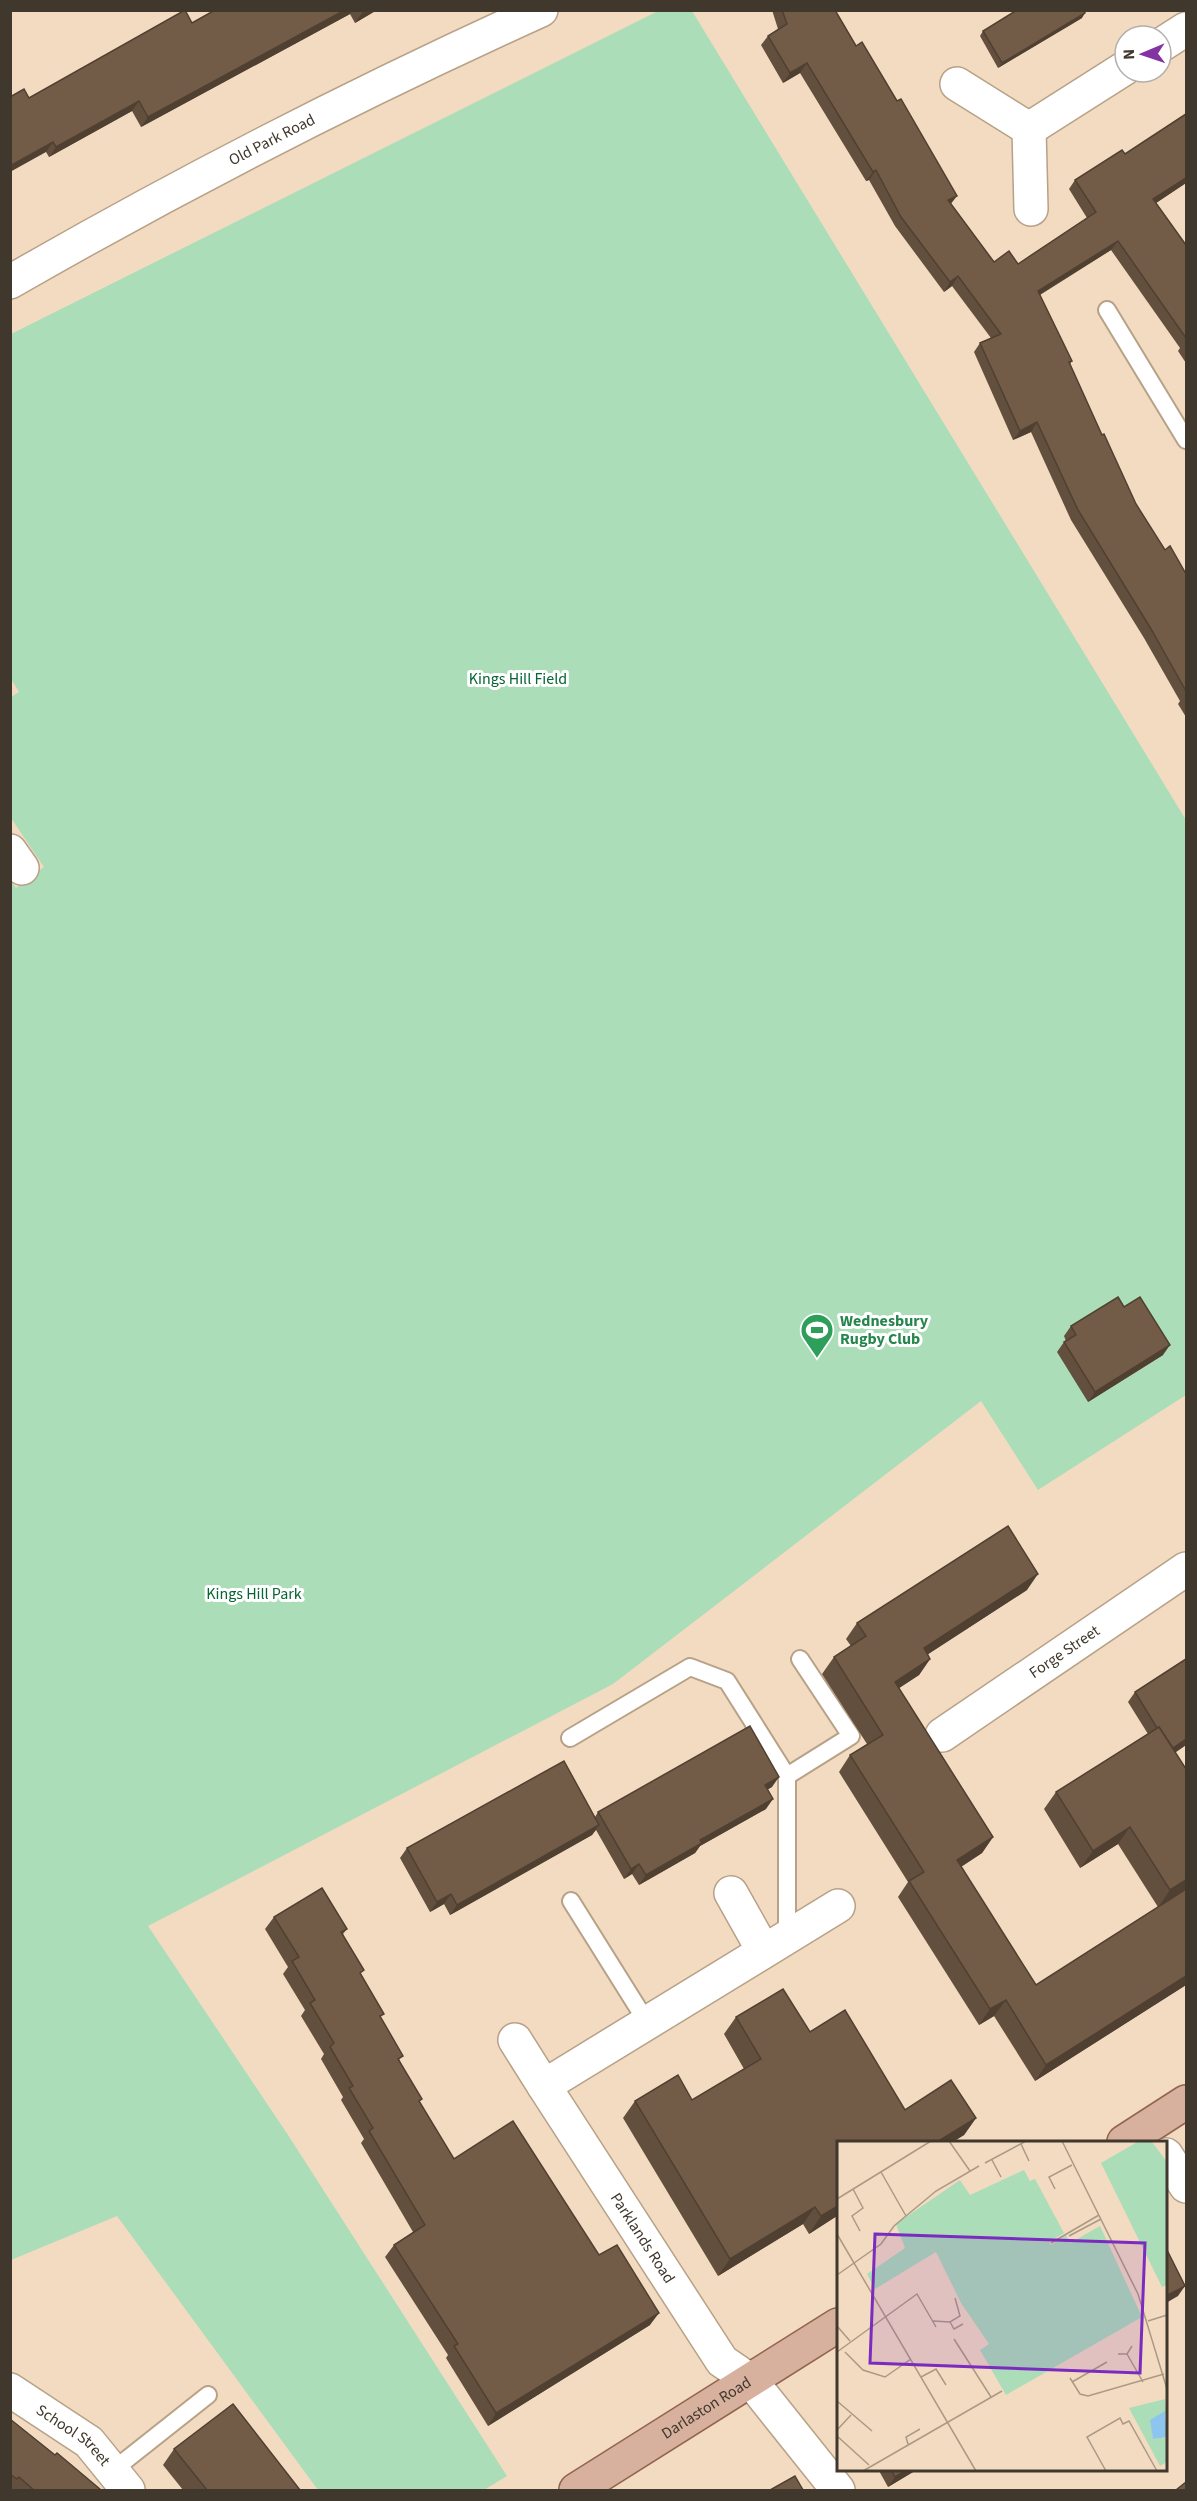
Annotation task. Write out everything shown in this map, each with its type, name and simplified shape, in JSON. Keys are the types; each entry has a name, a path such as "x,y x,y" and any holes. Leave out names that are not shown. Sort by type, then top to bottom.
{"main road":[{"path":"1143,2137 1186,2102"},
{"name":"Darlaston Road","path":"576,2490 837,2326"}],"street":[{"name":"Old Park Road","path":"10,282 282,136 469,43 541,10"},
{"path":"1173,37 1186,29"},
{"path":"1029,129 1113,76"},
{"path":"957,84 1029,129"},
{"path":"1029,129 1030,209"},
{"name":"Forge Street","path":"942,1735 1186,1569"},
{"path":"732,1893 775,1943"},
{"path":"544,2086 838,1906"},
{"name":"Parklands Road","path":"515,2040 722,2361 751,2381 838,2490"},
{"path":"1167,2157 1186,2186"},
{"name":"School Street","path":"10,2390 89,2442 120,2481"}],"lane":[{"path":"1107,310 1186,440"},
{"path":"787,1776 851,1736 800,1659"},
{"path":"570,1738 690,1667 727,1681 787,1776 775,1943"},
{"path":"571,1901 648,2024"},
{"path":"120,2481 208,2395"}],"green space":[{"name":"Kings Hill Field","path":"658,11 692,11 1186,820 1186,1395 1038,1490 981,1401 613,1684 148,1926 288,2135 507,2476 484,2490 318,2490 117,2216 11,2260 10,880 16,888 44,867 11,818 11,697 19,692 11,679 11,334"}],"building":[{"path":"185,10 192,23 215,10 345,10 148,117 139,101 56,147 53,142 10,166 10,97 24,89 29,98"},
{"path":"782,10 835,10 856,46 862,42 897,101 901,99 957,196 948,200 994,262 1009,251 1018,264 1096,212 1075,180 1122,150 1125,154 1186,114 1186,178 1153,199 1186,245 1186,338 1118,241 1038,291 1072,361 1069,362 1102,435 1104,434 1136,504 1165,550 1170,546 1186,574 1186,691 1078,510 1037,422 1020,431 980,343 1001,334 958,276 950,282 901,217 876,170 873,172 807,63 790,73 768,36 787,24"},
{"path":"1017,10 1084,10 1085,13 1002,63 983,31"},
{"path":"1118,1297 1124,1307 1140,1297 1170,1345 1095,1392 1064,1342 1076,1335 1071,1326"},
{"path":"1008,1526 1038,1574 924,1648 930,1659 895,1682 993,1837 957,1860 1036,1985 1186,1889 1186,1976 1046,2065 1006,2000 990,2009 909,1881 924,1872 850,1755 883,1735 834,1657 866,1636 857,1623"},
{"path":"1186,1659 1186,1739 1173,1748 1159,1727 1157,1728 1135,1692"},
{"path":"750,1726 779,1777 765,1785 773,1799 700,1840 702,1843 646,1875 639,1864 631,1869 598,1812"},
{"path":"1159,1727 1186,1769 1186,1880 1170,1890 1130,1827 1093,1851 1056,1792"},
{"path":"564,1761 599,1825 457,1905 451,1894 437,1902 407,1848"},
{"path":"322,1888 347,1929 341,1932 364,1970 360,1973 384,2014 380,2016 403,2056 398,2059 422,2099 419,2101 454,2159 513,2121 599,2255 617,2245 659,2313 496,2413 454,2346 458,2344 394,2245 425,2225 369,2131 373,2128 349,2088 353,2086 330,2047 334,2043 310,2003 315,2000 292,1961 299,1957 274,1917"},
{"path":"783,1989 810,2032 845,2010 905,2110 951,2080 976,2118 939,2141 837,2141 837,2207 821,2216 815,2207 730,2259 635,2101 678,2075 692,2100 761,2059 736,2017"},
{"path":"1167,2250 1185,2286 1167,2295"},
{"path":"233,2404 300,2490 207,2490 174,2449"},
{"path":"10,2419 55,2455 57,2453 101,2490 34,2490 19,2477 17,2479 10,2474"},
{"path":"892,2471 905,2471 895,2477"},
{"path":"795,2476 803,2490 770,2490"},
{"path":"1186,2482 1186,2490 1176,2490"}],"place":[{"name":"Wednesbury Rugby Club","path":"817,1359"}],"park label":[{"name":"Kings Hill Park","path":"254,1594"}]}
